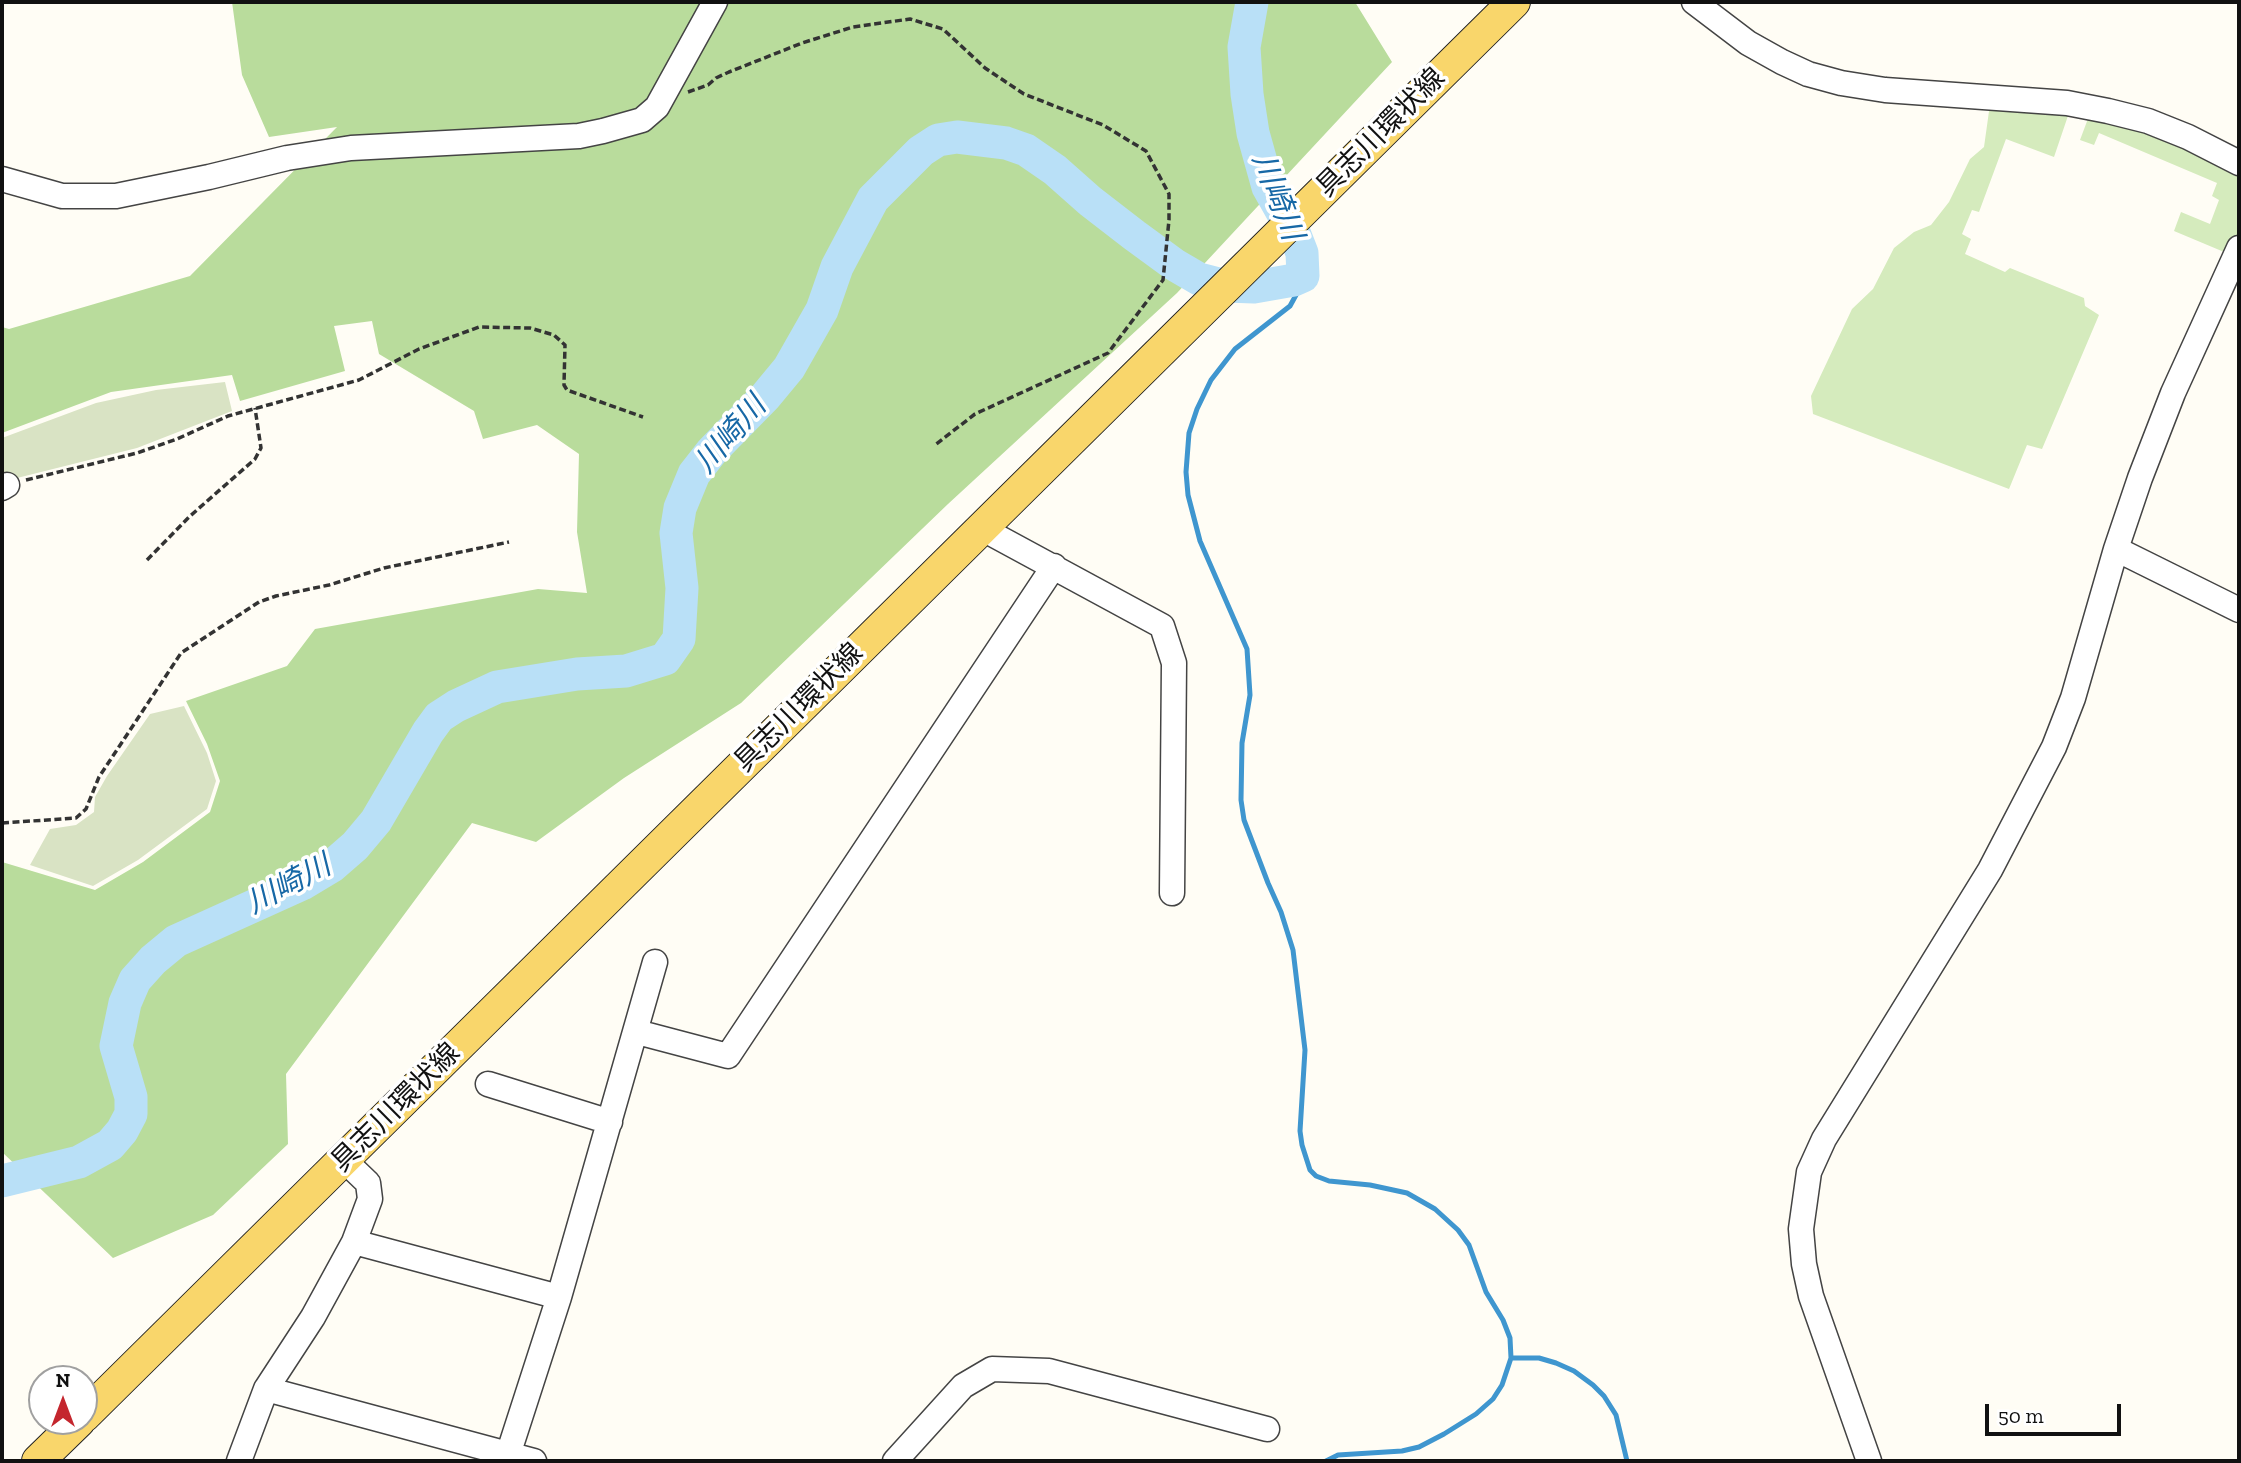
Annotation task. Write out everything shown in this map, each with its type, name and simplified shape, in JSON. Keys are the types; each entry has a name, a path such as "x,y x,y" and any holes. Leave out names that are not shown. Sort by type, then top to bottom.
{"main road":[{"name":"具志川環状線","path":"98,1402 1514,2"},
{"path":"38,1461 65,1435"}],"street":[{"path":"2,179 62,195 116,195 287,158 351,148 579,136 642,120 656,107 715,2"},
{"path":"1694,2 1748,43 1808,74 1885,90 2067,103 2108,111 2147,121 2188,137 2239,163"},
{"path":"1870,1461 1811,1296 1804,1264 1801,1229 1809,1172 1824,1139 1990,870 2054,747 2073,698 2116,549 2173,393 2236,265"},
{"path":"981,528 1161,626 1174,663 1172,893"},
{"path":"2116,549 2239,610"},
{"path":"637,1032 728,1056 1054,566"},
{"path":"507,1458 559,1297 655,962"},
{"path":"488,1084 610,1122"},
{"path":"239,1461 266,1389 313,1317 354,1242 370,1199 368,1183 344,1160"},
{"path":"354,1242 559,1297"},
{"path":"895,1461 963,1385 992,1369 1049,1371 1267,1429"},
{"path":"266,1389 507,1458 534,1461"}],"path":[{"path":"666,92 699,90 729,72 802,43 853,27 910,19 943,29 985,68 1024,94 1103,125 1146,151 1169,194 1163,280 1108,353 975,414 935,446"},
{"path":"4,486 136,453 177,439 228,415 359,380 419,349 479,327 530,328 554,335 565,345 564,385 567,390 643,417"},
{"path":"147,559 189,517 255,459 261,448 255,407"},
{"path":"2,823 76,818 86,809 99,777 181,653 259,602 384,568 509,542"}],"green space":[{"path":"232,2 1355,2 1392,62 1177,293 948,504 741,703 624,778 536,842 472,823 286,1074 288,1144 213,1215 113,1258 2,1152 2,862 95,890 143,862 210,812 220,781 207,744 186,701 287,666 315,629 538,589 587,593 577,532 579,454 537,425 483,439 474,411 379,354 372,321 334,326 345,371 240,401 232,375 111,392 2,433 2,327 9,329 190,276 337,127 269,137 242,75"},
{"path":"1991,97 2072,104 2054,157 2006,139 1979,212 1972,210 1962,234 1971,239 1965,254 2005,272 2010,268 2084,298 2085,306 2099,315 2042,449 2027,445 2009,489 1813,414 1811,396 1852,309 1873,289 1894,248 1914,232 1931,225 1949,202 1970,159 1984,147"},
{"path":"2092,108 2239,163 2239,248 2236,257 2174,231 2181,212 2210,224 2219,200 2212,196 2217,183 2099,133 2094,145 2080,140"},
{"path":"225,382 232,411 137,448 5,481 2,438 96,403 156,390"},
{"path":"184,706 207,753 216,781 207,809 138,860 93,886 30,865 50,829 76,825 94,812 95,797 107,776 150,714"}],"waterway":[{"name":"川崎川","path":"2,1181 79,1162 110,1145 131,1114 131,1097 116,1046 125,1003 135,980 176,941 302,884 332,866 355,846 376,821 439,717 497,687 577,674 626,671 665,659 679,639 682,588 676,533 680,508 694,474 789,368 822,310 837,267 873,199 921,151 938,140 957,137 1006,143 1026,150 1055,170 1134,235 1199,279 1226,286 1254,287 1303,276 1302,253 1268,187 1253,133 1244,47 1252,2"},
{"path":"1303,276 1302,284 1290,306 1235,349 1211,380 1189,433 1186,472 1188,495 1200,541 1247,649 1250,695 1242,743 1241,800 1244,820 1281,912 1293,950 1305,1050 1300,1131 1302,1145 1310,1170 1316,1176 1329,1181 1370,1185 1407,1193 1435,1209 1458,1230 1469,1245 1486,1292 1503,1320 1510,1338 1511,1358 1502,1385 1493,1399 1476,1414 1444,1434 1419,1447 1402,1451 1338,1455 1326,1461"},
{"path":"1511,1358 1539,1358 1556,1363 1574,1371 1593,1385 1616,1415 1627,1461"}]}
